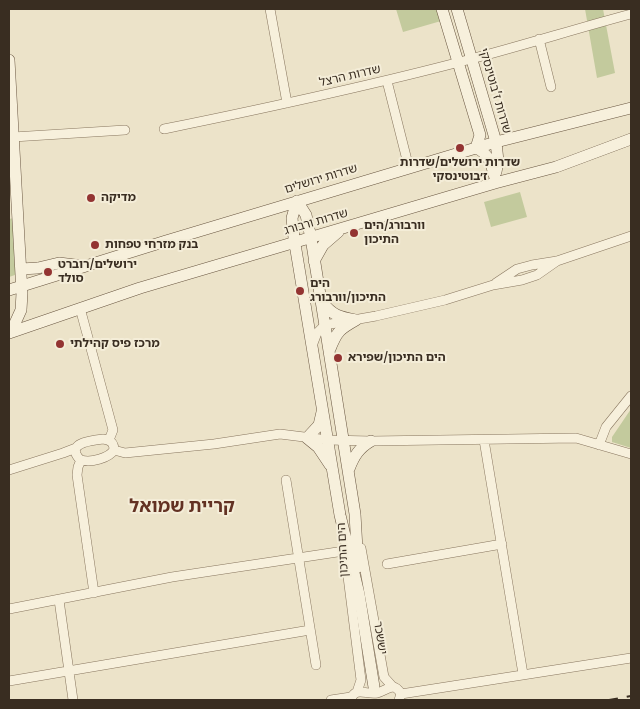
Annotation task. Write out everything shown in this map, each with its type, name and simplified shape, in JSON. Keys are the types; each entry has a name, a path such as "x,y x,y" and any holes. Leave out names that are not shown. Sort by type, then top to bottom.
{"street":[{"path":"270,9 288,103"},
{"path":"442,9 480,135 476,148 482,151 490,161 495,181"},
{"name":"שדרות ז'בוטינסקי","path":"457,9 496,142 498,161 495,181"},
{"name":"שדרות הרצל","path":"164,128 288,103 387,80 471,59 631,14"},
{"path":"539,39 551,87"},
{"path":"9,60 13,137 13,215 22,287 21,310 10,332"},
{"path":"387,80 410,168"},
{"name":"שדרות ירושלים","path":"22,287 296,201 496,142 631,108"},
{"path":"492,128 502,137 510,139"},
{"path":"13,137 125,130"},
{"name":"שדרות ורבורג","path":"10,332 110,298 273,248 495,181 556,167 631,139"},
{"name":"הים התיכון","path":"296,201 306,215 311,238 349,471 355,514 359,594"},
{"name":"הים התיכון","path":"296,201 292,218 299,268 340,515 359,594"},
{"path":"314,261 323,245 346,227"},
{"path":"493,285 517,269 557,261 631,236"},
{"path":"273,248 284,252 299,268"},
{"path":"312,346 317,333 325,325 445,300 493,285 522,280 537,274 557,261"},
{"path":"20,269 38,268 60,263 85,266"},
{"path":"532,265 537,268 537,274"},
{"path":"517,269 516,276 522,280"},
{"path":"9,290 22,287"},
{"path":"321,301 328,310 338,317 356,320"},
{"path":"80,308 114,430 109,440"},
{"path":"329,351 335,335 341,328 356,320"},
{"path":"599,444 606,427 631,396"},
{"path":"307,438 319,425 322,417 322,406"},
{"path":"114,450 125,453 214,444 280,434 328,440 371,441 576,438 631,454"},
{"path":"307,438 329,461 334,476"},
{"path":"9,470 63,453 87,442 103,439 109,440 112,442 114,450"},
{"path":"484,440 523,674"},
{"path":"349,471 362,446 371,441"},
{"path":"76,448 77,457 81,460 105,457 114,450"},
{"path":"81,460 77,475 94,593"},
{"path":"286,480 316,665"},
{"path":"355,514 384,677 393,687 398,689 400,697 523,674 631,658"},
{"path":"340,515 362,680 353,696"},
{"path":"388,564 502,544"},
{"path":"9,609 172,577 344,551"},
{"name":"יששכר","path":"359,594 374,686"},
{"path":"59,600 73,700"},
{"path":"9,681 310,630"},
{"path":"331,700 377,693 393,687"}],"green space":[{"path":"396,9 438,9 441,21 403,32"},
{"path":"585,9 603,9 615,73 597,78"},
{"path":"520,192 527,217 491,227 484,202"},
{"path":"14,218 18,274 9,277 9,219"},
{"path":"631,409 631,448 612,442 612,437"}],"railway":[{"path":"609,700 631,696"}],"place":[{"name":"שדרות ירושלים/שדרות ז׳בוטינסקי","path":"460,148"},
{"name":"מדיקה","path":"91,198"},
{"name":"וורבורג/הים התיכון","path":"354,233"},
{"name":"בנק מזרחי טפחות","path":"95,245"},
{"name":"ירושלים/רוברט סולד","path":"48,272"},
{"name":"הים התיכון/וורבורג","path":"300,291"},
{"name":"מרכז פיס קהילתי","path":"60,344"},
{"name":"הים התיכון/שפירא","path":"338,358"}],"district":[{"name":"קריית שמואל","path":"182,507"}]}
